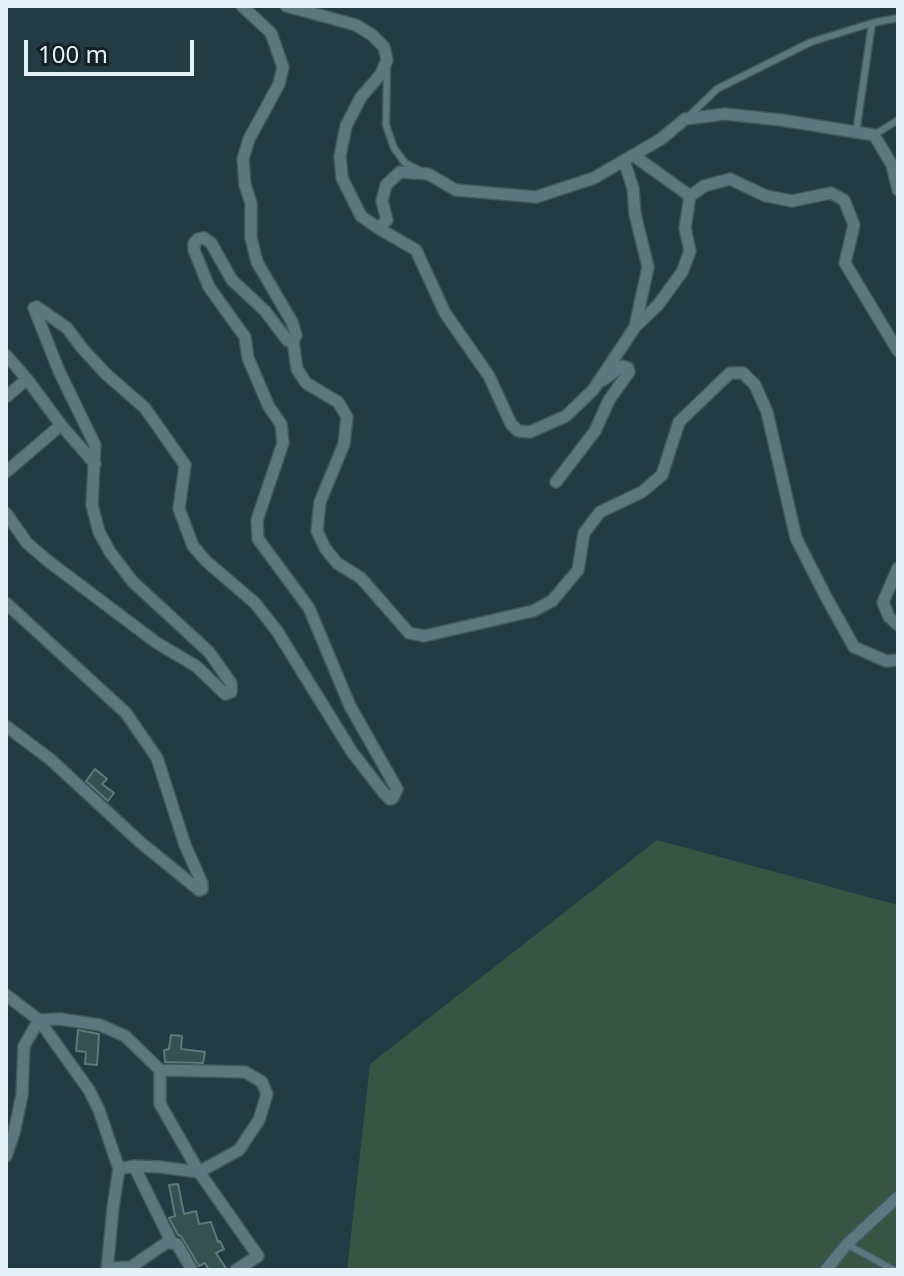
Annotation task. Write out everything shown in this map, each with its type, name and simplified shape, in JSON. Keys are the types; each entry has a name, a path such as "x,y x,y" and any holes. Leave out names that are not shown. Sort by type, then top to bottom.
{"street":[{"path":"242,6 271,33 283,67 279,84 249,139 243,159 245,185 251,203 251,238 257,262 292,322 296,335 293,341 297,369 306,383 338,402 347,417 344,444 320,502 317,531 337,563 361,578 409,633 424,636 533,611 552,601 578,570 584,533 600,512 642,492 662,475 679,422 730,373 743,373 755,385 767,412 796,538 839,621 854,647 886,661 898,660"},
{"path":"286,6 356,25 384,47 387,60 381,74 361,97 346,126 340,156 342,178 361,216 416,250 445,313 489,376 511,424 518,431 530,432 566,416 622,366 628,368 629,372 609,400 595,431 556,482"},
{"path":"378,228 387,220 382,201 386,185 400,172 428,174 456,190 536,197 594,178 661,139 685,119 725,114 874,135 892,165 898,190"},
{"path":"628,158 690,196"},
{"path":"628,158 635,214 648,267 635,327"},
{"path":"593,390 635,327 658,305 682,272 690,251 685,228 690,196 704,186 730,179 766,196 792,201 831,193 844,200 854,225 845,263 898,351"},
{"path":"6,513 27,543 48,561 157,643 196,666 225,694 231,692 231,683 209,652 133,582 99,532 92,505 95,445 59,371 35,307 44,309 59,321 106,374 145,408 185,465 179,509 193,546 277,631 352,752 383,792 390,799 393,798 397,789 350,706 314,618 258,539 257,520 283,443 281,424 269,407 248,358 245,337 209,287 194,243 204,238 211,243 232,280 265,311 288,341 293,341"},
{"path":"6,355 95,464"},
{"path":"6,397 27,379"},
{"path":"6,472 61,425"},
{"path":"898,568 883,602 889,617 898,625"},
{"path":"6,603 126,713 149,746 157,758 202,889 199,890 152,852 50,759 6,726"},
{"path":"6,995 39,1020 89,1090 99,1110 119,1169 108,1269 131,1267 166,1243 172,1243 177,1244 192,1270"},
{"path":"39,1020 60,1019 100,1025 125,1036 160,1070 245,1072 262,1082 267,1094 259,1120 239,1150 199,1172 134,1166 119,1169"},
{"path":"6,1156 22,1095 24,1046 39,1020"},
{"path":"160,1070 160,1104 199,1172 258,1256 236,1270"},
{"path":"134,1166 172,1243"},
{"path":"826,1270 847,1244 898,1197"}],"lane":[{"path":"685,119 717,89 811,42 898,18"},
{"path":"856,133 872,23"},
{"path":"387,60 386,125 394,148 405,163 428,174"},
{"path":"874,135 898,120"},
{"path":"847,1244 894,1270"}],"green space":[{"path":"657,840 898,905 898,1270 347,1270 370,1064"}],"building":[{"path":"95,769 107,779 102,784 114,793 108,801 86,781"},
{"path":"78,1030 99,1034 97,1065 85,1064 86,1052 76,1051"},
{"path":"171,1035 182,1036 181,1049 205,1052 203,1063 165,1062 164,1050 169,1049"},
{"path":"178,1184 184,1214 196,1211 199,1224 211,1222 224,1249 216,1253 227,1270 209,1270 205,1263 199,1266 178,1235 169,1218 175,1216 169,1185"}]}
